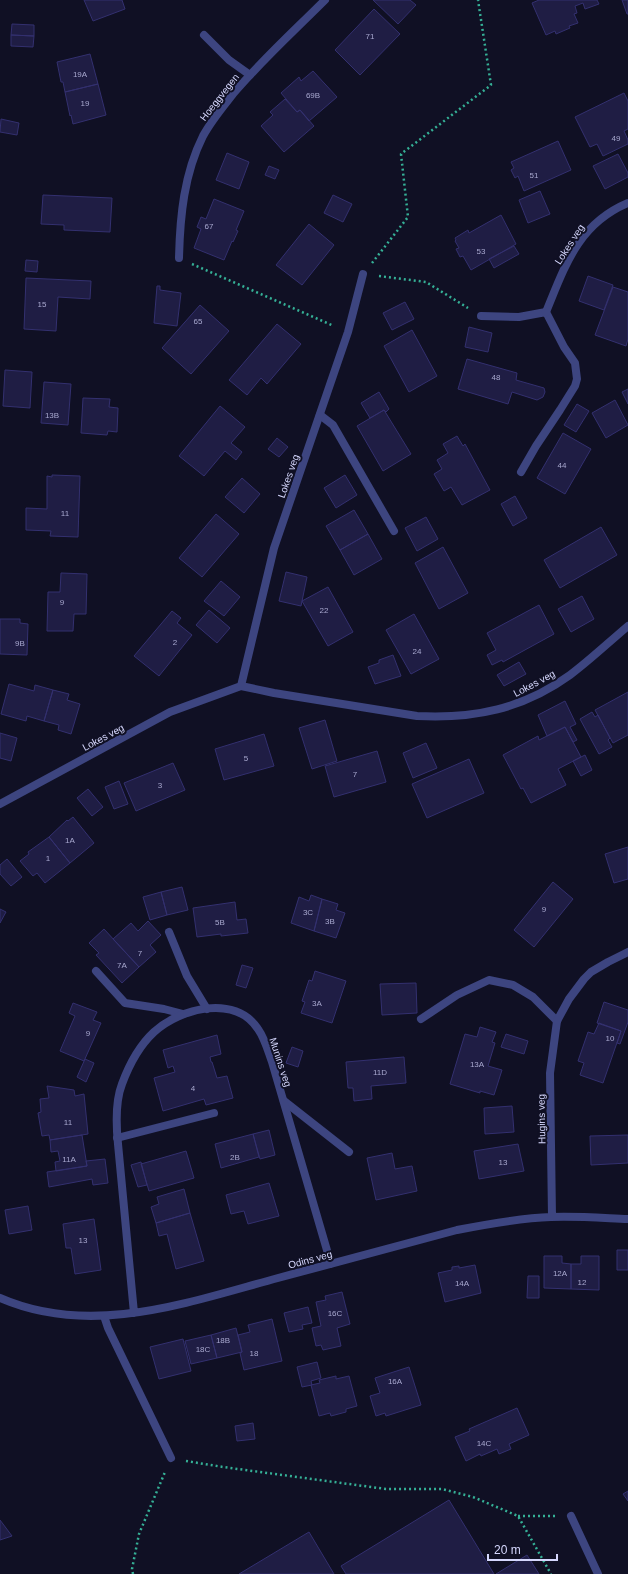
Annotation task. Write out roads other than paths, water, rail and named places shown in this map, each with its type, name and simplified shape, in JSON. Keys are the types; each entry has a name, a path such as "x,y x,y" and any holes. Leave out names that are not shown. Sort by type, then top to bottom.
{"street":[{"name":"Hoeggvegen","path":"179,258 181,215 185,190 191,165 212,120 250,75 325,0"},
{"path":"204,35 229,60 250,75"},
{"name":"Lokes veg","path":"546,312 562,274 584,234 595,223 628,203"},
{"name":"Lokes veg","path":"241,686 274,548 348,332 363,274"},
{"path":"481,316 519,317 546,312 564,347 575,363 575,386 520,472"},
{"path":"320,415 333,425 394,531"},
{"name":"Lokes veg","path":"0,804 170,712 241,686 274,693 417,716 438,717 476,714 514,705 555,684 584,663 628,626"},
{"path":"170,932 187,976 207,1009"},
{"name":"Hugins veg","path":"552,1216 550,1073 557,1021 569,999 591,972 628,952"},
{"path":"96,971 125,1003 164,1009 183,1014"},
{"path":"421,1019 457,995 489,980 513,985 534,997 557,1021"},
{"name":"Munins veg","path":"134,1312 117,1138 118,1102 122,1085 128,1070 144,1043 154,1032 165,1024 183,1014 200,1009 230,1009 241,1014 258,1028 272,1062 331,1264"},
{"path":"284,1101 349,1152"},
{"path":"117,1138 214,1113"},
{"name":"Odins veg","path":"0,1298 58,1315 104,1316 175,1306 457,1230 511,1220 552,1216 628,1219"},
{"path":"104,1316 119,1351 171,1458"},
{"path":"571,1516 598,1574"}]}
